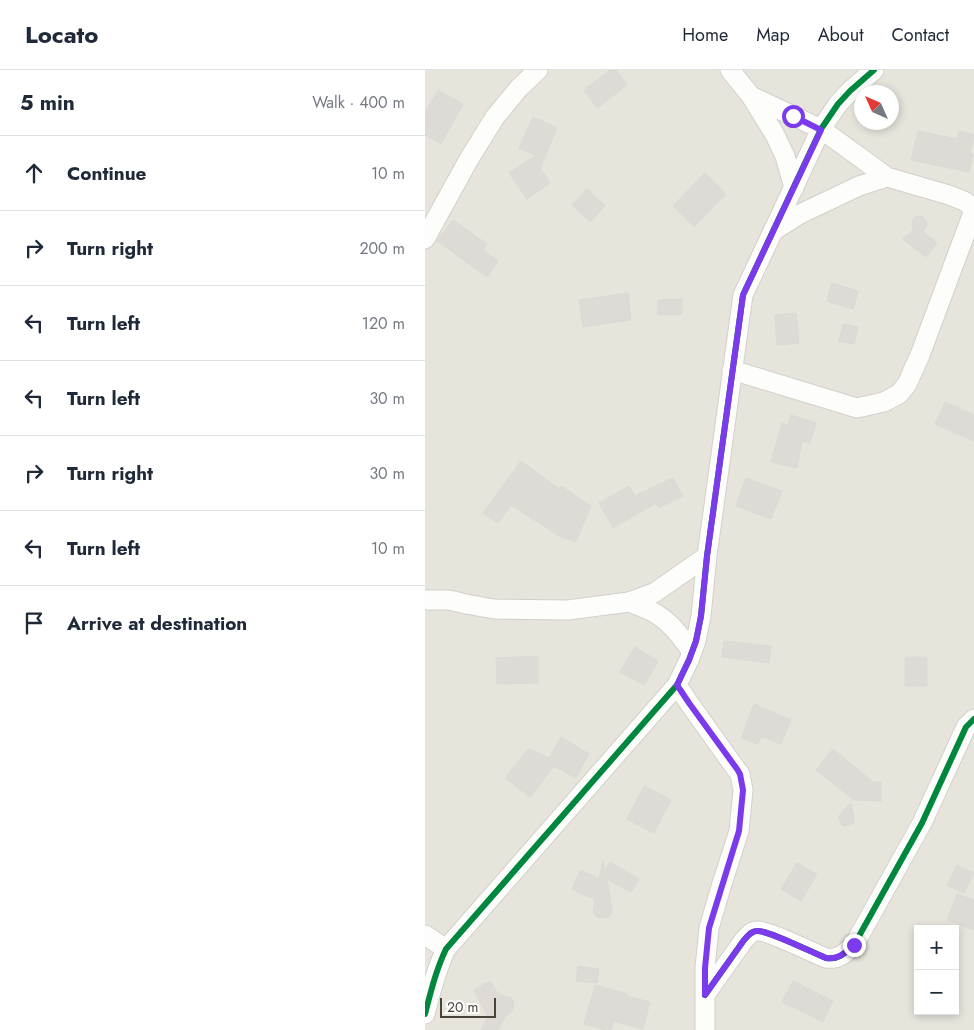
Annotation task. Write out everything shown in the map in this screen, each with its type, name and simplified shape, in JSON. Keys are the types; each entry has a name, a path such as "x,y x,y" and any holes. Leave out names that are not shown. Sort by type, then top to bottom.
{"street":[{"path":"425,239 469,159 495,117 519,88 538,70"},
{"path":"730,70 751,96 775,135 785,156 794,188"},
{"path":"425,1014 434,980 446,949 677,685 696,641 701,616 707,556 743,295 821,130 850,90 874,70"},
{"path":"732,370 857,408 884,402 899,394 907,384 920,355 974,209 964,201 949,195 887,177 821,130 751,96"},
{"path":"773,231 800,214 859,186 887,177"},
{"path":"425,600 449,600 494,609 568,610 629,602 654,593 707,556"},
{"path":"629,602 649,610 664,619 674,628 692,652"},
{"path":"677,685 737,769 740,774 743,790 739,831 709,928 705,968 705,1030"},
{"path":"705,995 744,940 756,931 770,934 832,959 838,958 854,945 922,823 967,727 974,720"},
{"path":"425,935 446,949"}],"shaded area":[{"path":"425,70 974,70 974,1030 425,1030"}],"building":[{"path":"610,70 616,70 627,85 597,108 584,90"},
{"path":"438,90 463,104 441,144 425,135 425,113"},
{"path":"533,117 557,128 540,168 550,183 527,199 509,173 536,155 519,148"},
{"path":"918,131 957,139 959,131 974,135 970,153 973,154 969,172 911,160"},
{"path":"705,173 726,194 694,227 673,206"},
{"path":"587,189 605,206 590,222 572,205"},
{"path":"918,216 926,220 927,225 923,232 937,243 926,257 903,239 913,230 912,222"},
{"path":"453,220 487,244 483,250 498,261 487,277 437,241"},
{"path":"832,283 858,291 853,309 827,301"},
{"path":"628,293 631,320 583,327 579,300"},
{"path":"682,299 682,314 658,315 658,300"},
{"path":"796,313 799,343 777,345 775,315"},
{"path":"843,324 858,327 854,344 839,341"},
{"path":"945,402 974,415 974,441 935,424"},
{"path":"791,415 816,423 810,443 802,441 797,468 771,462 782,423 788,425"},
{"path":"521,461 559,489 561,486 591,506 576,542 559,536 511,505 498,523 483,513"},
{"path":"673,478 683,496 659,508 656,503 613,528 599,503 629,486 635,496"},
{"path":"746,478 782,491 771,519 736,506"},
{"path":"724,641 771,646 769,663 722,657"},
{"path":"635,647 658,661 644,685 620,672"},
{"path":"538,656 538,683 497,684 496,658"},
{"path":"905,657 927,657 927,686 905,686"},
{"path":"754,704 791,720 781,744 761,736 758,744 741,738"},
{"path":"561,737 589,754 576,778 554,766 530,797 505,778 528,749 549,758"},
{"path":"833,749 873,782 881,782 881,801 854,800 816,770"},
{"path":"644,786 671,800 654,833 627,819"},
{"path":"851,803 854,822 847,826 842,825 839,818 840,814"},
{"path":"603,861 605,871 610,862 639,879 631,892 607,879 612,911 609,917 603,918 597,917 593,912 595,900 572,889 581,870 599,879"},
{"path":"797,863 817,874 801,901 781,889"},
{"path":"957,865 974,873 964,893 947,885"},
{"path":"957,894 974,900 974,930 947,920"},
{"path":"578,966 599,969 597,983 576,981"},
{"path":"490,981 498,994 513,1000 514,1006 498,1030 481,1030 488,1017 474,990"},
{"path":"793,981 833,1001 823,1022 782,1002"},
{"path":"595,985 650,1002 643,1029 614,1021 611,1030 584,1024"}],"cycle path":[{"path":"425,1014 446,949 677,685 689,660 696,641 701,616 707,556 743,295 821,129 838,104 874,70"},
{"path":"705,995 744,940 753,932 771,934 826,958 838,957 854,945 922,823 966,727 974,719"}],"route":[{"path":"793,116 821,130 743,295 707,556 701,616 696,641 677,685 737,769 740,774 743,790 739,831 709,928 705,968 705,995 744,940 756,931 770,934 832,959 838,958 854,945"}]}
